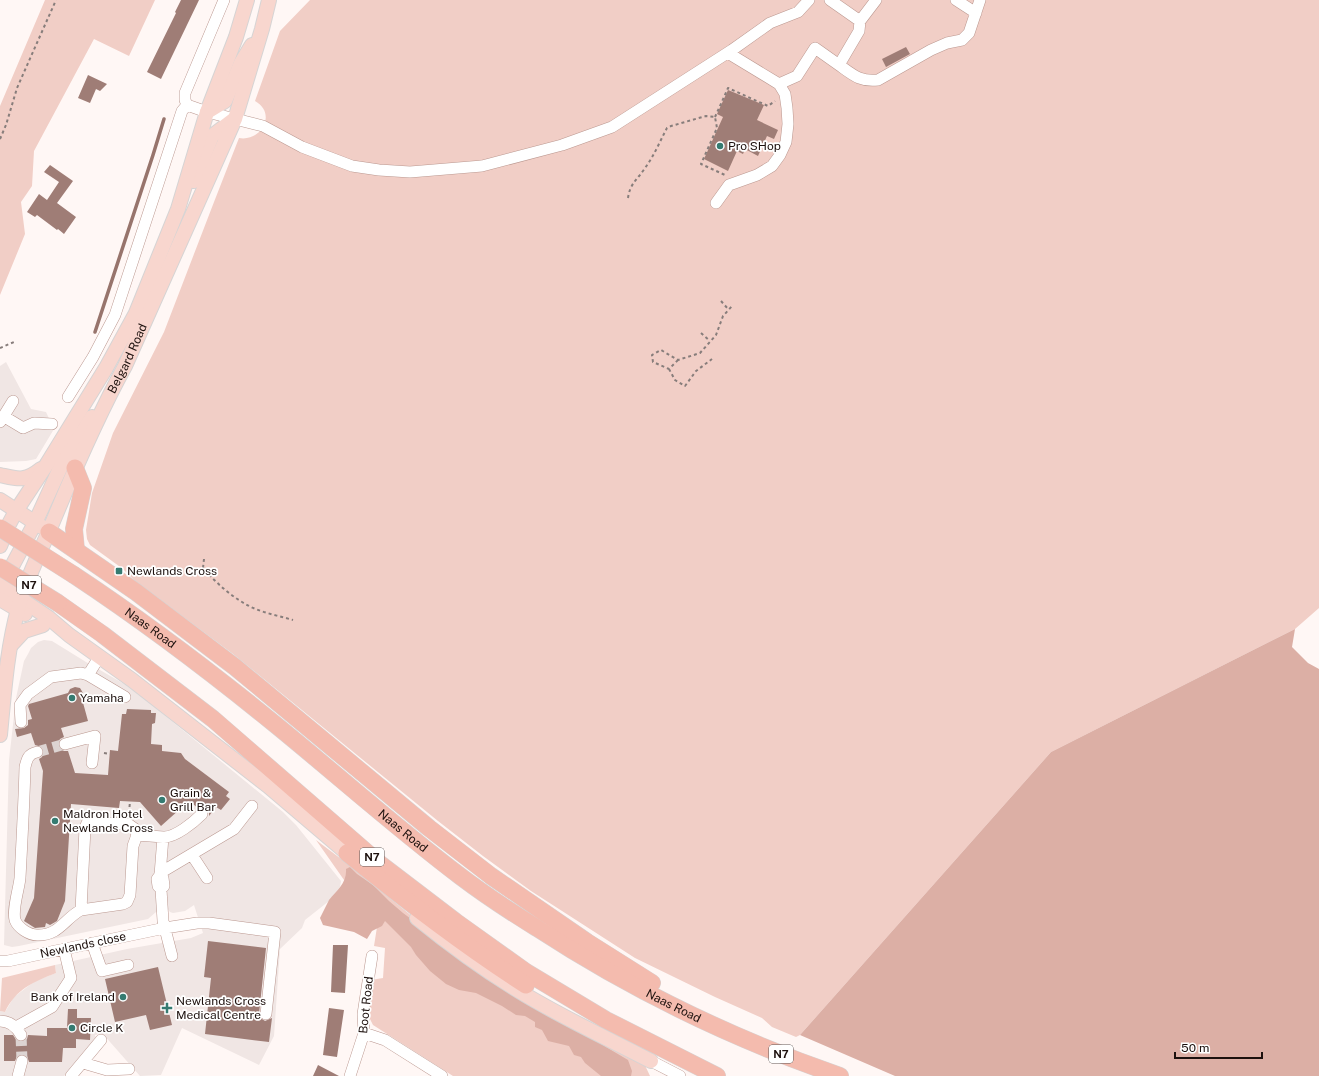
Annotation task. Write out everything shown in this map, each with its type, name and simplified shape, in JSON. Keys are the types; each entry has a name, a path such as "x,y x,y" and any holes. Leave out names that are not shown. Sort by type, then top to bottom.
{"highway":[{"path":"75,468 83,488 74,529 76,550"},
{"name":"Naas Road","path":"0,528 125,609 222,682 461,877 519,917 580,956 646,993 722,1030 840,1076"},
{"path":"42,528 136,592 235,667 429,828 491,876 633,972 695,1009 722,1030"},
{"name":"N7","path":"0,566 58,603 102,634 213,719 380,864 456,922 526,972 606,1020 715,1075"},
{"path":"347,853 454,937 531,988 604,1028 656,1053 715,1075"}],"main road":[{"name":"Belgard Road","path":"0,546 16,511 47,464 106,368 136,313 178,209 207,112 236,37 248,0"},
{"name":"Belgard Road","path":"0,735 3,698 19,605 42,528 75,468 125,366 235,119 262,29 269,0"},
{"name":"Belgard Road","path":"207,112 225,101 241,63 262,29"},
{"name":"Belgard Road","path":"178,209 189,196 212,136 235,119"},
{"path":"0,581 5,578 42,528 61,466 84,429 114,386"},
{"path":"0,475 21,479 29,478 47,464"},
{"path":"0,500 42,528"},
{"path":"0,585 19,605 43,625 54,632 69,635"},
{"path":"0,599 19,605 49,618 69,635 132,680 262,782 347,853 396,901 436,934 479,965 545,1006 651,1061"},
{"path":"11,645 24,631 43,625"}],"street":[{"path":"187,105 185,93 224,0"},
{"path":"187,105 207,112 263,126 302,147 352,166 379,170 410,172 482,166 562,145 612,127 728,53 770,23 798,12 809,0"},
{"path":"830,0 860,21"},
{"path":"839,65 859,31 860,21 876,0"},
{"path":"956,0 976,13"},
{"path":"779,84 797,76 815,48 859,79 868,81 878,80 931,50 947,43 962,40 969,33 980,0"},
{"path":"716,203 728,185 757,175 772,166 786,142 788,124 784,94 779,84 728,53"},
{"path":"68,397 97,350 115,315 182,111 187,105"},
{"path":"13,401 2,419 23,428 34,423 52,424"},
{"path":"88,675 100,656"},
{"path":"21,722 20,706 28,694 51,677 80,673 88,675 124,697"},
{"path":"66,744 95,736 92,763"},
{"path":"37,752 28,757 26,767 20,879 14,913 16,921 21,928 29,933 37,935 52,932 60,927 75,913 81,910 123,904 127,902 130,896 133,846 137,835 135,829 128,824 87,823 84,828 81,910"},
{"path":"160,874 234,829 252,806"},
{"path":"137,835 169,837 195,822 202,814"},
{"path":"163,837 160,874 157,879 158,886 161,889 163,920 172,956"},
{"path":"192,855 207,878"},
{"name":"Newlands close","path":"0,961 8,961 165,928 197,923 209,923 275,932 266,1014"},
{"path":"92,943 102,971 128,965"},
{"path":"0,1021 5,1021 18,1031 52,1007 71,978 64,949"},
{"name":"Boot Road","path":"350,1076 364,1033 363,1014 372,956"},
{"path":"364,1033 385,1040 442,1076"},
{"path":"71,1076 101,1040"},
{"path":"651,1061 656,1076"},
{"path":"651,1061 680,1076"},
{"path":"18,1076 22,1062"},
{"path":"83,1063 107,1070 129,1069"}],"path":[{"path":"0,139 6,125 17,88 56,0"},
{"path":"728,185 725,174 701,164 717,128 715,117 728,88 768,106 784,94"},
{"path":"628,198 629,190 639,174 646,168 666,128 706,116 715,117"},
{"path":"721,301 729,310"},
{"path":"669,369 678,360 700,353 716,335 723,316 732,306"},
{"path":"701,333 710,341"},
{"path":"0,348 14,342"},
{"path":"678,360 661,350 652,355 653,362 669,369 675,380 685,386 696,371 712,359"},
{"path":"204,559 203,568 231,595 252,608 293,620"}],"shaded area":[{"path":"45,0 155,0 129,56 94,39 34,151 32,186 21,202 25,234 0,295 0,106"},
{"path":"310,0 1319,0 1319,608 1295,629 1051,752 800,1035 796,1037 772,1027 762,1018 635,958 531,891 483,856 233,654 136,582 123,569 90,545 87,539 86,530 92,493 113,433 164,332 239,138 254,136 264,126 266,119 265,112 262,106 255,101 280,31"},
{"path":"6,362 31,409 46,412 54,429 36,459 0,462 0,366"},
{"path":"1295,629 1292,647 1308,663 1319,669 1319,1076 895,1076 800,1035 1051,752"},
{"path":"44,640 52,641 126,685 141,696 283,812 296,825 341,881 340,887 329,901 305,920 302,928 280,949 274,1036 259,1065 182,1028 161,1075 140,1076 103,1034 95,1035 96,1040 64,1076 0,1076 0,1011 5,1012 14,997 35,981 56,973 55,965 127,949 191,938 203,933 194,905 185,911 173,913 168,909 156,912 148,919 19,946 12,947 4,945 9,760 16,698 24,661 31,648 38,642"},
{"path":"316,840 361,874 431,932 643,1061 650,1076 453,1076 373,1025 368,1015 371,980 383,978 385,948 374,946 377,927"},
{"path":"350,867 373,885 403,913 442,942 628,1060 632,1071 631,1076 601,1076 585,1063 581,1057 574,1055 569,1046 548,1041 542,1030 535,1027 535,1022 525,1016 516,1015 476,993 459,990 446,984 430,971 411,947 385,921 382,926 372,931 367,939 354,932 323,925 320,918 329,900 343,882 346,869"},
{"path":"55,965 56,973 26,987 14,997 5,1012 0,1011 2,978"}],"building":[{"path":"181,0 199,0 161,79 147,72"},
{"path":"906,47 910,54 886,67 882,59"},
{"path":"88,75 107,84 100,91 96,89 90,103 78,98"},
{"path":"728,90 764,105 757,120 778,130 774,139 767,136 758,156 745,149 743,154 737,151 728,171 704,159 723,117 717,114"},
{"path":"50,165 73,181 57,203 76,217 64,234 37,215 35,217 27,212 39,194 47,200 59,182 44,172"},
{"name":"Maldron Hotel Newlands Cross","path":"75,687 80,688 83,693 82,699 88,721 61,728 64,737 60,739 58,743 60,749 68,751 75,773 108,775 110,750 118,751 122,714 126,714 127,709 151,710 151,713 156,713 155,723 152,724 151,744 162,745 162,751 181,753 185,759 229,792 226,796 230,799 221,810 216,807 209,816 207,809 204,807 198,808 189,801 161,826 140,802 120,801 119,808 71,804 65,901 57,921 50,925 46,923 45,927 35,928 24,921 34,898 43,771 39,759 42,757 44,750 42,747 35,745 31,733 17,737 15,729 24,728 28,725 28,720 32,719 28,706 29,704 68,693 70,689"},
{"path":"208,941 266,948 259,1014 265,1021 272,1018 269,1042 205,1034 211,978 204,977"},
{"path":"333,945 348,945 345,993 331,992"},
{"path":"158,967 172,1025 150,1030 146,1015 115,1022 105,979"},
{"path":"329,1008 344,1010 337,1057 323,1055"},
{"path":"68,1009 77,1009 77,1018 91,1018 90,1040 76,1039 76,1048 63,1048 62,1062 29,1062 27,1056 23,1054 17,1056 15,1061 4,1061 4,1035 13,1035 17,1041 22,1042 27,1039 28,1035 47,1036 47,1028 67,1028"},
{"path":"318,1065 339,1076 313,1076"}],"waterway":[{"path":"95,332 164,119"}],"tunnel":[{"path":"37,752 65,744"},
{"path":"21,1035 22,1061"}],"place":[{"name":"Pro SHop","path":"720,146"},
{"name":"Newlands Cross","path":"119,571"},
{"name":"Yamaha","path":"72,698"},
{"name":"Grain & Grill Bar","path":"162,800"},
{"name":"Maldron Hotel Newlands Cross","path":"55,821"},
{"name":"Bank of Ireland","path":"123,997"},
{"name":"Newlands Cross Medical Centre","path":"167,1008"},
{"name":"Circle K","path":"72,1028"}]}
